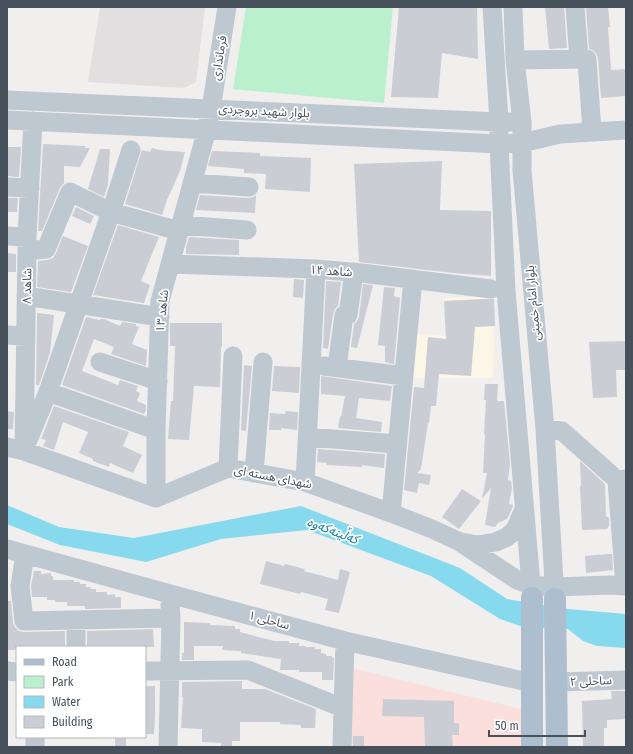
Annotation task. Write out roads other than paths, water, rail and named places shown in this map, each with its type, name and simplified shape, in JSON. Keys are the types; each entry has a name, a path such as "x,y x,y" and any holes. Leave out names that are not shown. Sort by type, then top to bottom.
{"main road":[{"path":"531,592 532,747"},
{"path":"555,593 558,747"}],"street":[{"name":"فرمانداری","path":"207,129 227,7"},
{"name":"بلوار امام خمینی","path":"492,7 499,122 506,291 531,592"},
{"name":"بلوار امام خمینی","path":"513,7 515,60 522,122 522,170 545,429 555,593"},
{"path":"575,7 579,59"},
{"path":"515,60 587,59 592,132"},
{"name":"بلوار شهید بروجردی","path":"7,100 522,122 560,134"},
{"name":"بلوار شهید بروجردی","path":"7,120 499,144 522,143 560,134"},
{"name":"شاهد ۸","path":"16,449 26,336 27,244 33,121"},
{"name":"شاهد ۱۳","path":"156,498 156,430 160,301 207,129"},
{"path":"560,134 626,130"},
{"path":"131,150 48,392 16,449 156,498"},
{"path":"192,183 249,187"},
{"path":"7,187 30,188"},
{"path":"7,236 27,244 46,249 70,192 111,212 180,228 247,230"},
{"name":"شاهد ۱۴","path":"170,264 316,269 354,272 491,289"},
{"path":"305,482 316,269"},
{"path":"336,367 344,316 348,315 354,272"},
{"path":"390,512 413,279"},
{"path":"26,296 160,317"},
{"path":"7,335 26,336"},
{"path":"228,468 233,356"},
{"path":"100,362 158,381"},
{"path":"254,473 263,362"},
{"path":"311,364 404,376"},
{"path":"48,392 156,430"},
{"path":"545,429 562,431 621,479 626,586"},
{"path":"308,437 397,444"},
{"name":"شهدای هسته ای","path":"156,498 228,468 305,482 390,512 460,542 517,580 531,592 555,593 610,584 626,586"},
{"path":"460,542 478,545 496,542 507,537 516,530 524,508"},
{"name":"ساحلی ۱","path":"7,549 345,641 532,683"},
{"path":"25,554 14,586 24,621 171,618"},
{"path":"168,747 171,618 170,594"},
{"path":"76,620 76,646"},
{"path":"342,747 345,641"},
{"path":"146,671 248,670 343,708"},
{"name":"ساحلی ۲","path":"557,682 626,680"}],"water":[{"name":"کەڵینەکەوە","path":"7,505 59,527 134,538 301,506 460,568 507,599 568,609 626,614 626,648 597,646 583,641 568,629 523,627 500,619 431,576 307,530 221,539 146,562 60,545 7,524"}]}
